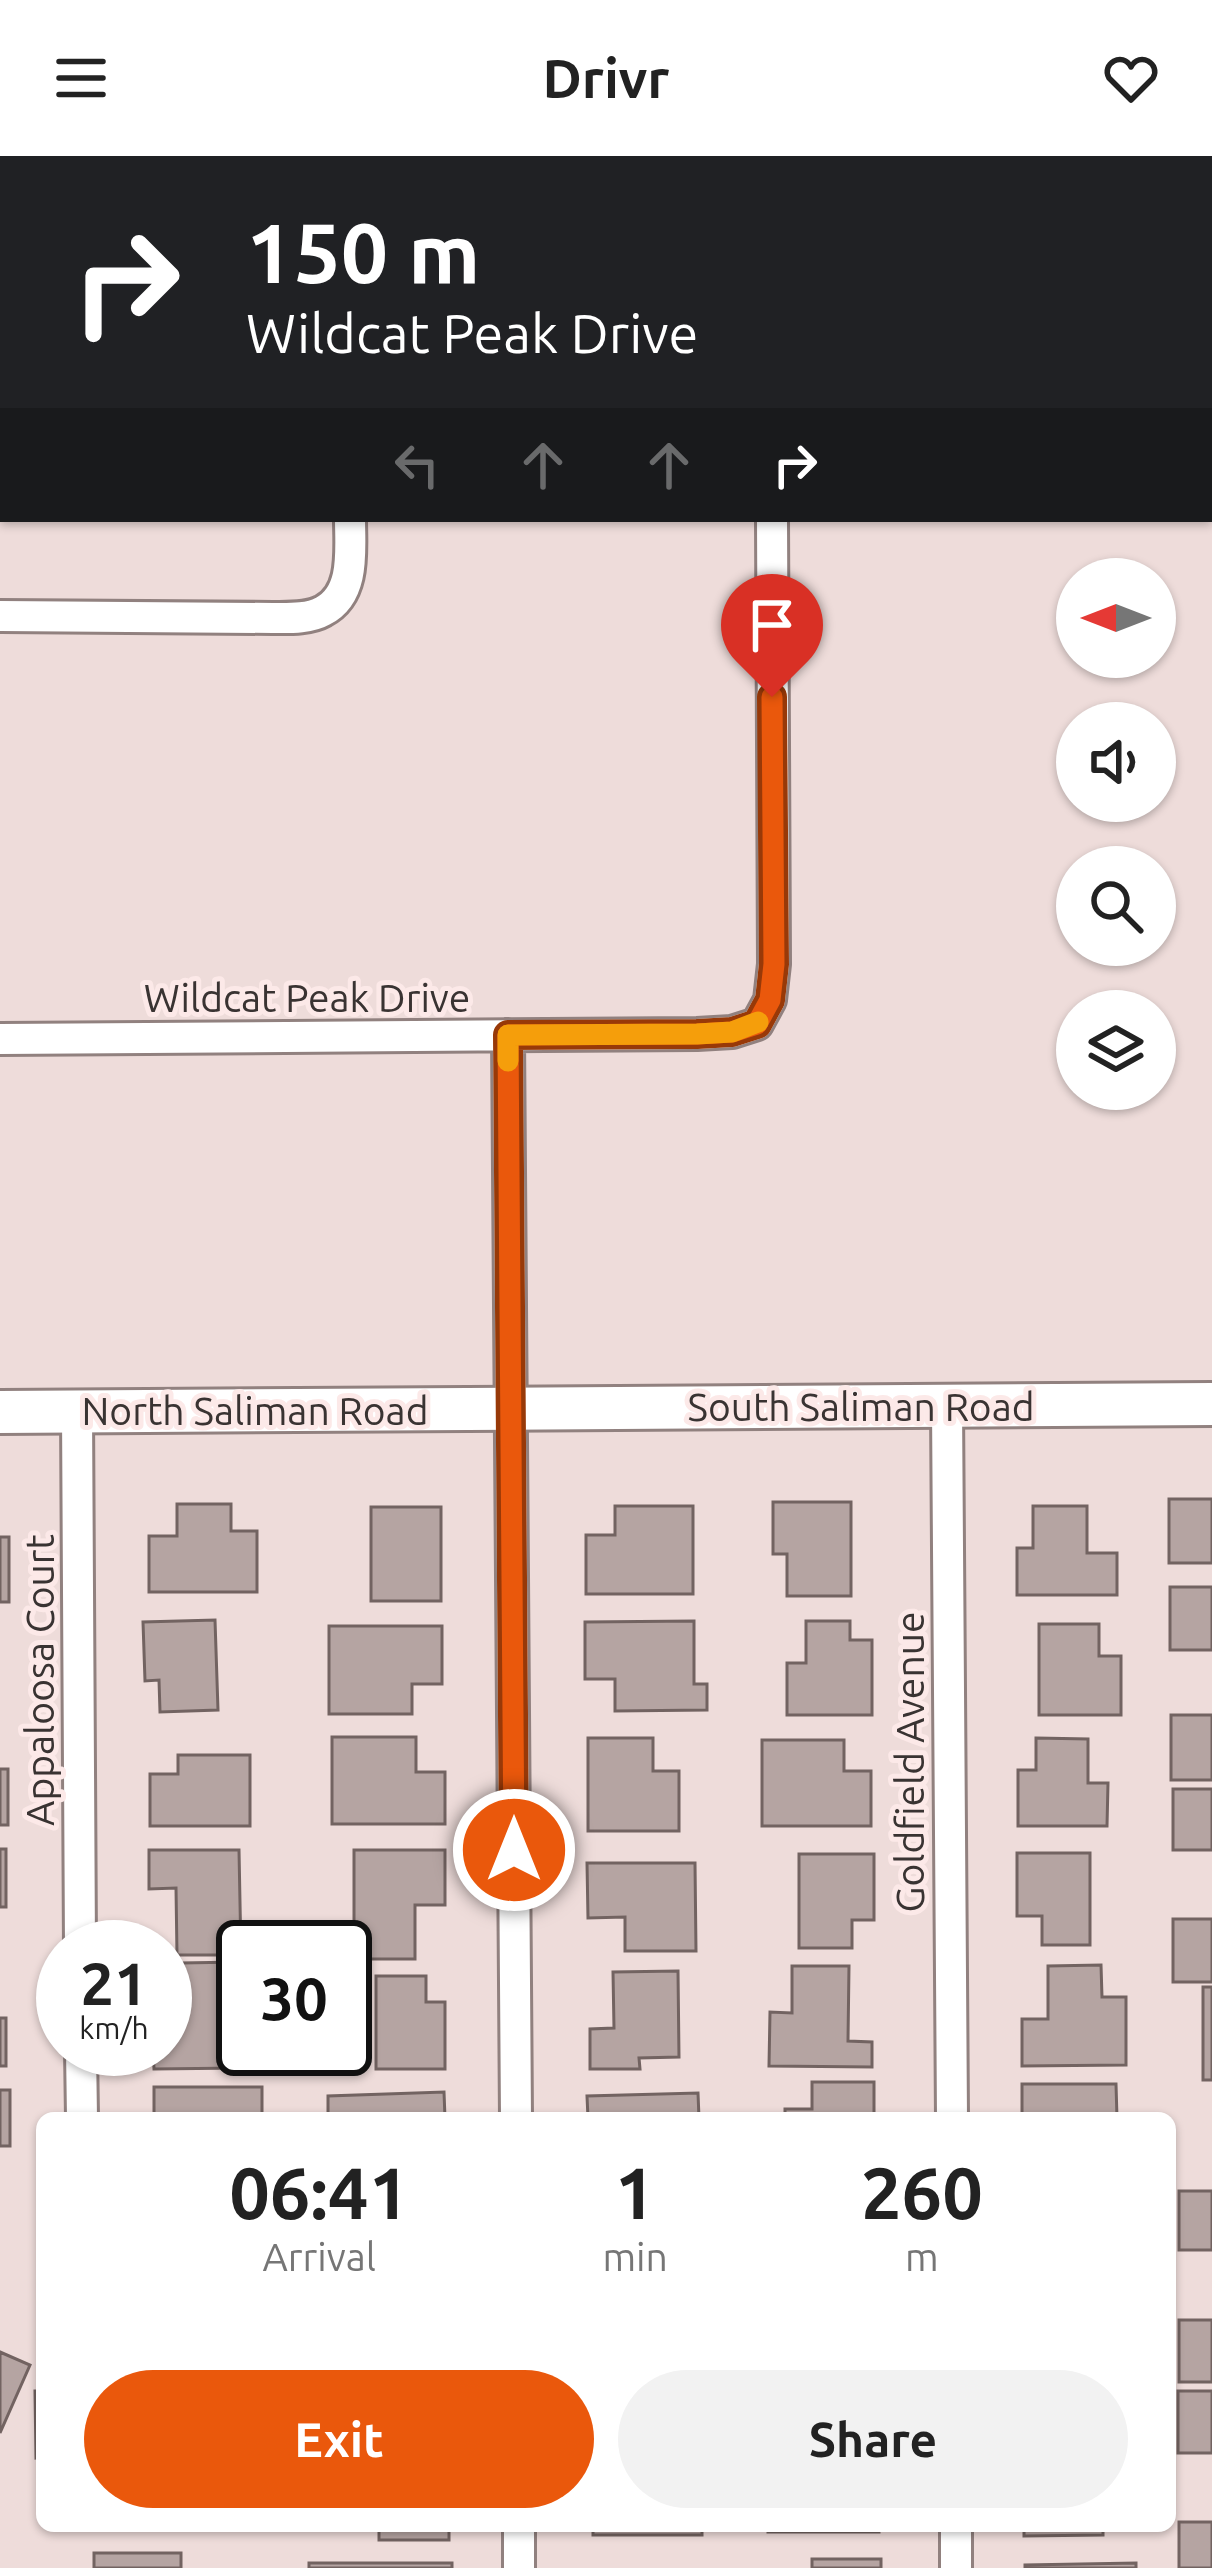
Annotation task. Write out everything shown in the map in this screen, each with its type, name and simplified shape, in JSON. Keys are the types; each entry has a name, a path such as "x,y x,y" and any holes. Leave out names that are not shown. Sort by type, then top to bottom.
{"main road":[{"name":"South Saliman Road","path":"511,1410 1212,1405"},
{"name":"North Saliman Road","path":"0,1412 511,1410"}],"street":[{"path":"0,616 273,618 324,611 345,586 350,522"},
{"name":"Wildcat Peak Drive","path":"0,1039 697,1034 732,1032 757,1024 770,1000 774,964 772,522"},
{"path":"508,1035 516,2112"},
{"name":"Goldfield Avenue","path":"947,1406 952,2112"},
{"name":"Appaloosa Court","path":"77,1412 80,1920"},
{"path":"81,2076 82,2112"},
{"path":"519,2532 519,2568"},
{"path":"956,2532 956,2568"}],"building":[{"path":"1169,1499 1212,1499 1212,1563 1169,1563"},
{"path":"773,1502 851,1502 851,1596 787,1596 787,1554 773,1554"},
{"path":"177,1504 231,1504 231,1531 257,1531 257,1592 149,1592 149,1536 177,1536"},
{"path":"615,1506 693,1506 693,1594 586,1594 586,1535 615,1535"},
{"path":"1033,1506 1087,1506 1087,1553 1117,1553 1117,1595 1017,1595 1017,1548 1033,1548"},
{"path":"371,1507 441,1507 441,1601 371,1601"},
{"path":"0,1537 9,1537 9,1602 0,1602"},
{"path":"1170,1587 1212,1587 1212,1650 1170,1650"},
{"path":"215,1620 218,1710 160,1712 159,1680 145,1681 143,1622"},
{"path":"694,1621 694,1684 707,1684 707,1710 615,1711 615,1679 585,1679 585,1622"},
{"path":"806,1621 850,1621 850,1640 872,1640 872,1715 787,1715 787,1663 806,1663"},
{"path":"1039,1624 1099,1624 1099,1656 1121,1656 1121,1715 1039,1715"},
{"path":"329,1626 442,1626 442,1684 412,1684 412,1714 329,1714"},
{"path":"1171,1715 1212,1715 1212,1780 1171,1780"},
{"path":"332,1737 416,1737 416,1772 445,1772 445,1824 332,1824"},
{"path":"588,1738 653,1738 653,1771 679,1771 679,1831 588,1831"},
{"path":"1036,1738 1088,1739 1088,1783 1108,1783 1107,1826 1018,1826 1018,1770 1036,1770"},
{"path":"762,1740 844,1740 844,1771 871,1771 871,1826 762,1826"},
{"path":"178,1755 250,1755 250,1826 150,1826 150,1774 178,1774"},
{"path":"0,1769 8,1769 8,1825 0,1825"},
{"path":"1173,1789 1212,1789 1212,1850 1173,1850"},
{"path":"0,1849 6,1849 6,1907 0,1907"},
{"path":"149,1850 239,1850 240,1920 216,1920 216,1955 192,1955 192,1920 176,1920 176,1888 149,1889"},
{"path":"354,1850 445,1850 445,1905 415,1905 415,1959 372,1959 372,1920 354,1920"},
{"path":"1017,1853 1090,1853 1090,1945 1042,1945 1042,1916 1017,1916"},
{"path":"799,1854 874,1854 874,1920 852,1920 852,1948 799,1948"},
{"path":"587,1863 695,1863 696,1951 625,1951 625,1917 588,1918"},
{"path":"1173,1919 1212,1919 1212,1982 1173,1982"},
{"path":"216,1962 216,2068 192,2069 192,1963"},
{"path":"1101,1965 1102,1997 1126,1997 1126,2065 1022,2066 1022,2019 1048,2019 1048,1966"},
{"path":"792,1966 849,1966 848,2041 872,2042 872,2067 769,2066 770,2012 792,2013"},
{"path":"678,1971 679,2057 639,2058 640,2069 590,2069 590,2029 614,2028 613,1972"},
{"path":"376,1976 426,1976 426,2002 445,2002 445,2069 376,2069"},
{"path":"1203,1987 1212,1987 1212,2080 1203,2080"},
{"path":"0,2018 6,2018 6,2066 0,2066"},
{"path":"812,2082 874,2082 874,2112 785,2112 812,2109"},
{"path":"1022,2084 1116,2084 1117,2112 1022,2112"},
{"path":"154,2087 262,2087 262,2112 154,2112"},
{"path":"0,2090 10,2090 10,2146 0,2146"},
{"path":"444,2092 445,2112 328,2112 328,2096"},
{"path":"698,2093 699,2112 588,2112 587,2096"},
{"path":"1179,2191 1212,2191 1212,2250 1179,2250"},
{"path":"1179,2320 1212,2320 1212,2382 1179,2382"},
{"path":"0,2352 30,2365 0,2433"},
{"path":"1178,2391 1212,2391 1212,2453 1178,2453"},
{"path":"1179,2522 1212,2522 1212,2568 1179,2568"},
{"path":"379,2532 449,2532 449,2540 379,2540"},
{"path":"593,2532 702,2532 702,2535"},
{"path":"1024,2532 1103,2532 1103,2535 1024,2536"},
{"path":"94,2553 181,2553 181,2568 94,2568"},
{"path":"812,2559 881,2559 881,2568 812,2568"},
{"path":"309,2563 452,2563 452,2568 309,2568"},
{"path":"1136,2563 1136,2568 1025,2568 1025,2565"}],"slow traffic":[{"path":"508,1061 508,1035 697,1034 732,1032 758,1022"}],"route":[{"path":"514,1850 508,1035 697,1034 732,1032 757,1024 770,1000 774,964 772,697"}]}
